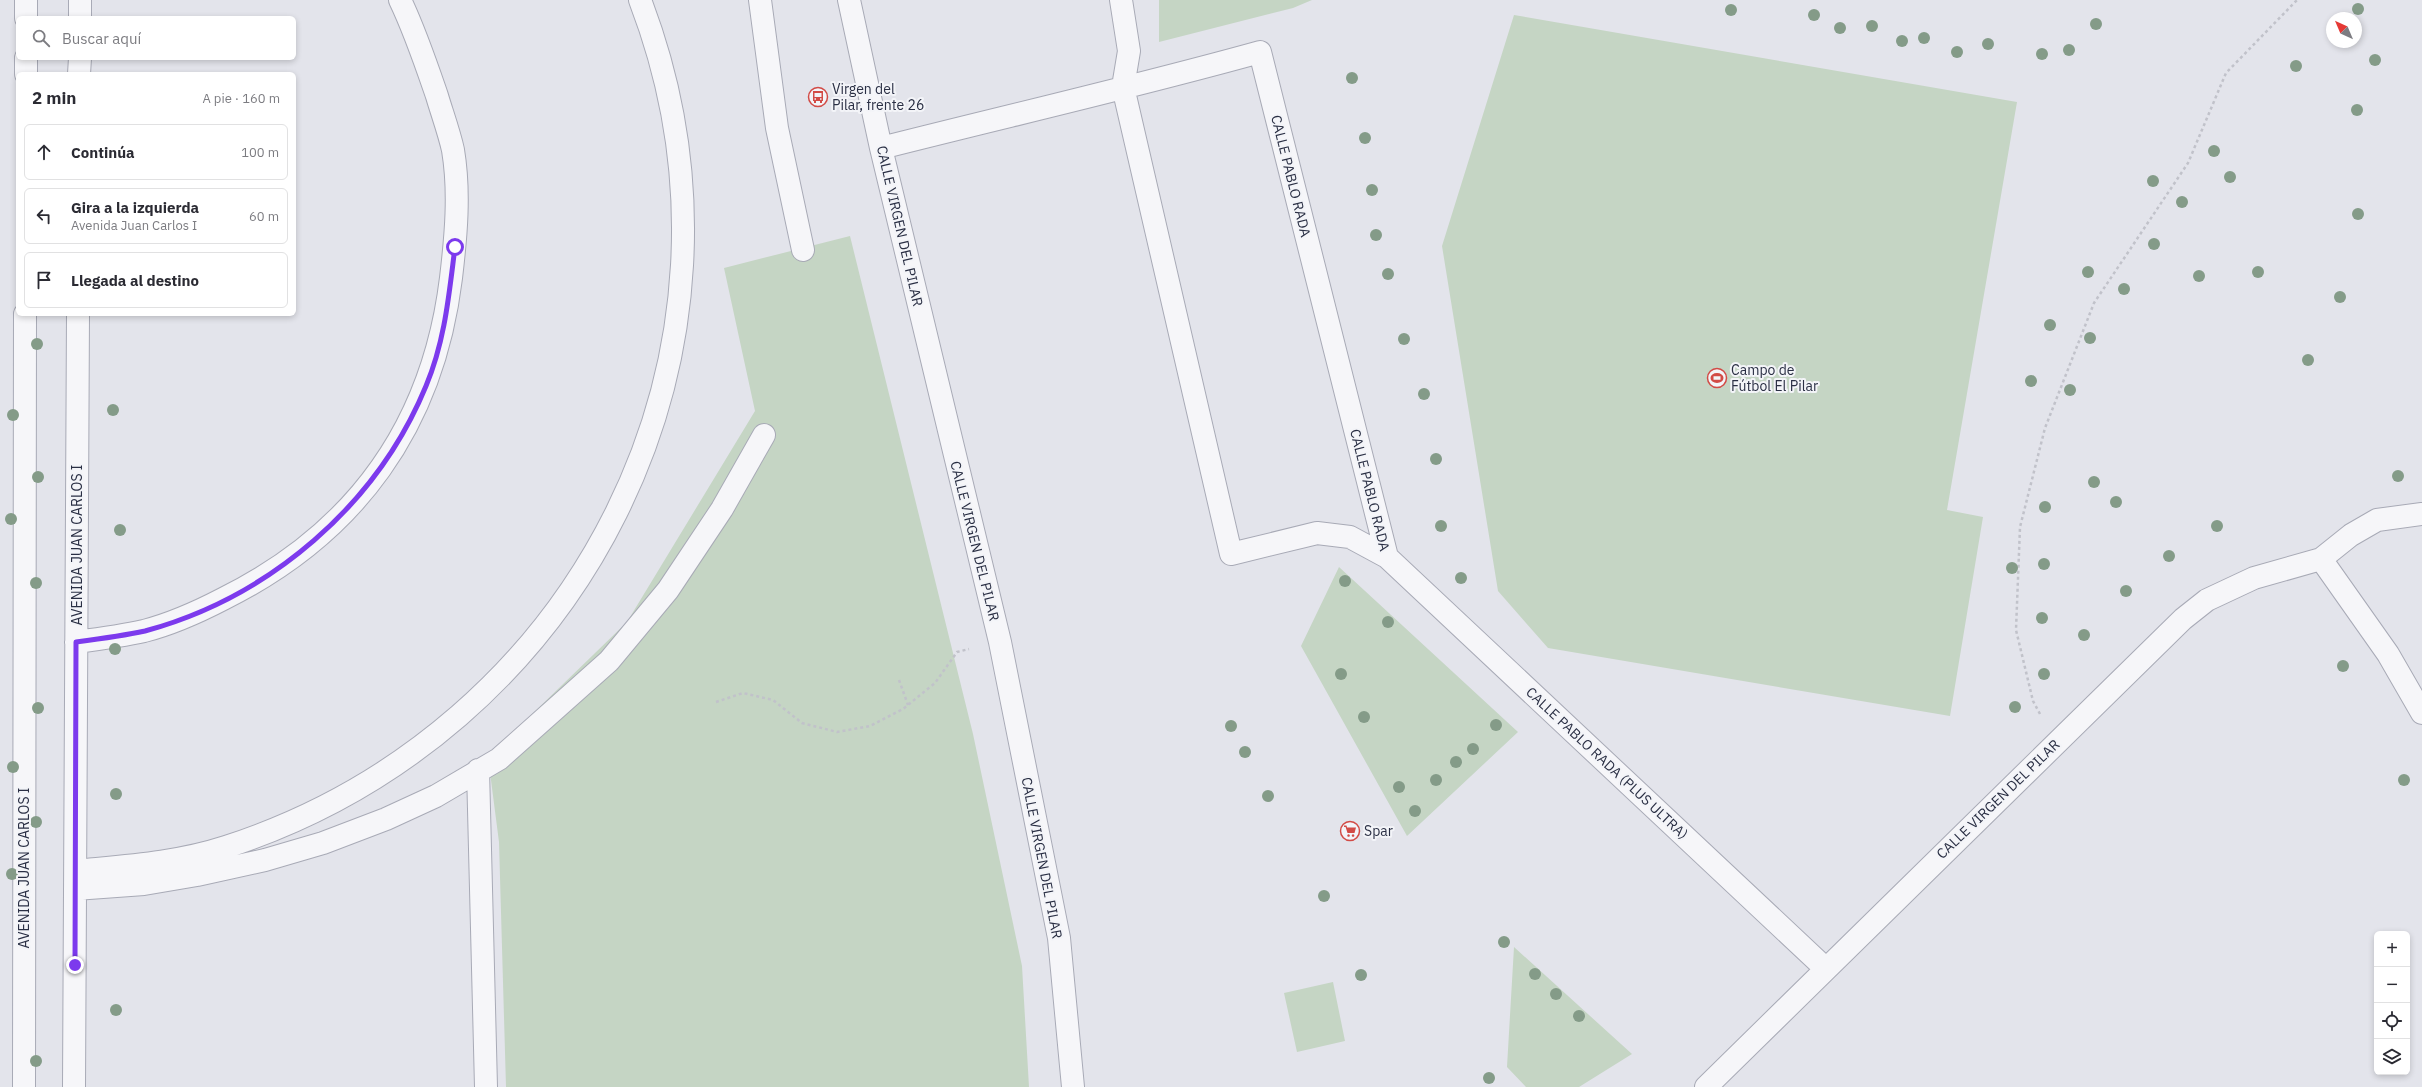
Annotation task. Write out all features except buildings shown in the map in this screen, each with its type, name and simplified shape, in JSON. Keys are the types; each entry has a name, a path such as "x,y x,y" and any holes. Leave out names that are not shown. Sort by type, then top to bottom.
{"street":[{"path":"26,0 26,16"},
{"path":"80,0 80,16"},
{"path":"76,642 144,631 175,621 251,586 290,561 329,527 361,494 385,464 409,423 427,385 446,319 455,247 456,186 452,149 442,113 418,42 400,0"},
{"path":"76,880 204,853 271,831 326,806 383,773 444,729 506,672 563,603 617,515 637,470 653,427 672,349 681,282 681,169 661,62 640,0"},
{"path":"760,0 777,128 803,250"},
{"name":"CALLE VIRGEN DEL PILAR","path":"849,0 881,148 1000,642 1059,938 1073,1087"},
{"name":"CALLE PABLO RADA","path":"1121,0 1129,51 1123,87 1231,554 1316,533 1350,537 1387,557"},
{"name":"CALLE PABLO RADA","path":"1123,87 1260,52 1387,557"},
{"path":"26,60 26,72"},
{"path":"80,60 80,72"},
{"path":"881,148 1123,87"},
{"name":"AVENIDA JUAN CARLOS I","path":"24,1087 25,316"},
{"name":"AVENIDA JUAN CARLOS I","path":"74,1087 78,316"},
{"path":"76,880 144,884 197,875 264,860 316,845 386,819 436,796 499,759 609,661 668,590 722,509 764,435"},
{"path":"2422,514 2377,520 2352,535 2321,559 2388,654 2422,713"},
{"name":"CALLE PABLO RADA (PLUS ULTRA)","path":"1387,557 1826,969"},
{"name":"CALLE VIRGEN DEL PILAR","path":"1706,1087 2183,619 2207,600 2254,578 2321,559"},
{"path":"478,770 486,1087"}],"path":[{"path":"2056,742 2033,701 2016,630 2020,527 2045,428 2094,304 2188,163 2226,73 2297,0"},
{"path":"716,702 742,693 773,700 802,723 837,732 870,726 908,705 935,683 957,652 1000,642"},
{"path":"899,680 908,705"}],"green space":[{"path":"1159,0 1312,0 1293,8 1159,42"},
{"name":"Campo de Fútbol El Pilar","path":"1514,15 2017,102 1947,510 1983,517 1950,716 1548,648 1498,591 1442,246"},
{"path":"850,236 973,734 1022,966 1029,1087 506,1087 499,842 488,757 627,622 755,411 724,268"},
{"path":"1339,567 1518,732 1407,836 1301,646"},
{"path":"1514,947 1632,1054 1579,1087 1526,1087 1507,1067"},
{"path":"1333,982 1345,1041 1297,1052 1284,993"}],"place":[{"name":"Virgen del Pilar, frente 26","path":"818,97"},
{"name":"Campo de Fútbol El Pilar","path":"1717,378"},
{"name":"Spar","path":"1350,831"}],"route":[{"path":"75,965 76,642 144,631 175,621 251,586 290,561 329,527 361,494 385,464 409,423 427,385 446,319 455,247"}]}
